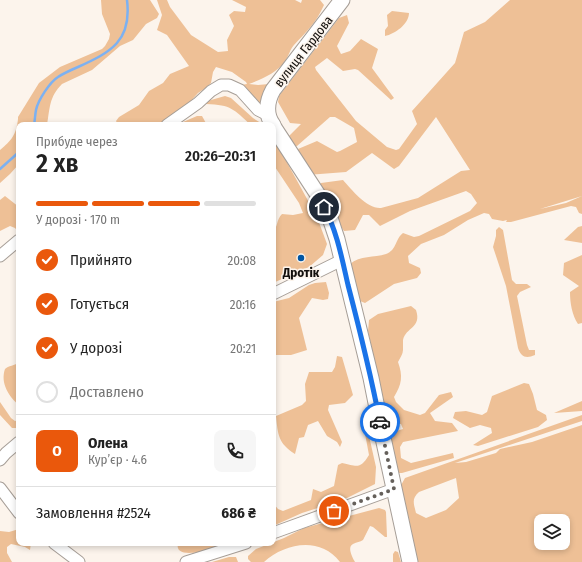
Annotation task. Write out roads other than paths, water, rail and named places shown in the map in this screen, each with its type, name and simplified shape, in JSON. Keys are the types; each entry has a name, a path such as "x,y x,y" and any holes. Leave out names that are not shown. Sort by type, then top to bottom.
{"street":[{"name":"вулиця Гардова","path":"270,118 273,90 342,0"},
{"path":"171,122 221,85 229,85 240,90 258,110 270,118"},
{"path":"276,128 320,198 329,215 337,239 371,378 410,562"},
{"path":"0,256 16,243"},
{"path":"276,293 342,260"},
{"path":"0,459 16,445"},
{"path":"0,488 16,509"},
{"path":"276,532 394,489"},
{"path":"58,546 79,562"},
{"path":"186,562 237,546"}],"waterway":[{"path":"34,122 39,101 55,79 100,56 117,43 126,26 128,14 127,0"},
{"path":"0,169 16,155"}],"place":[{"name":"Дротік","path":"301,258"}]}
